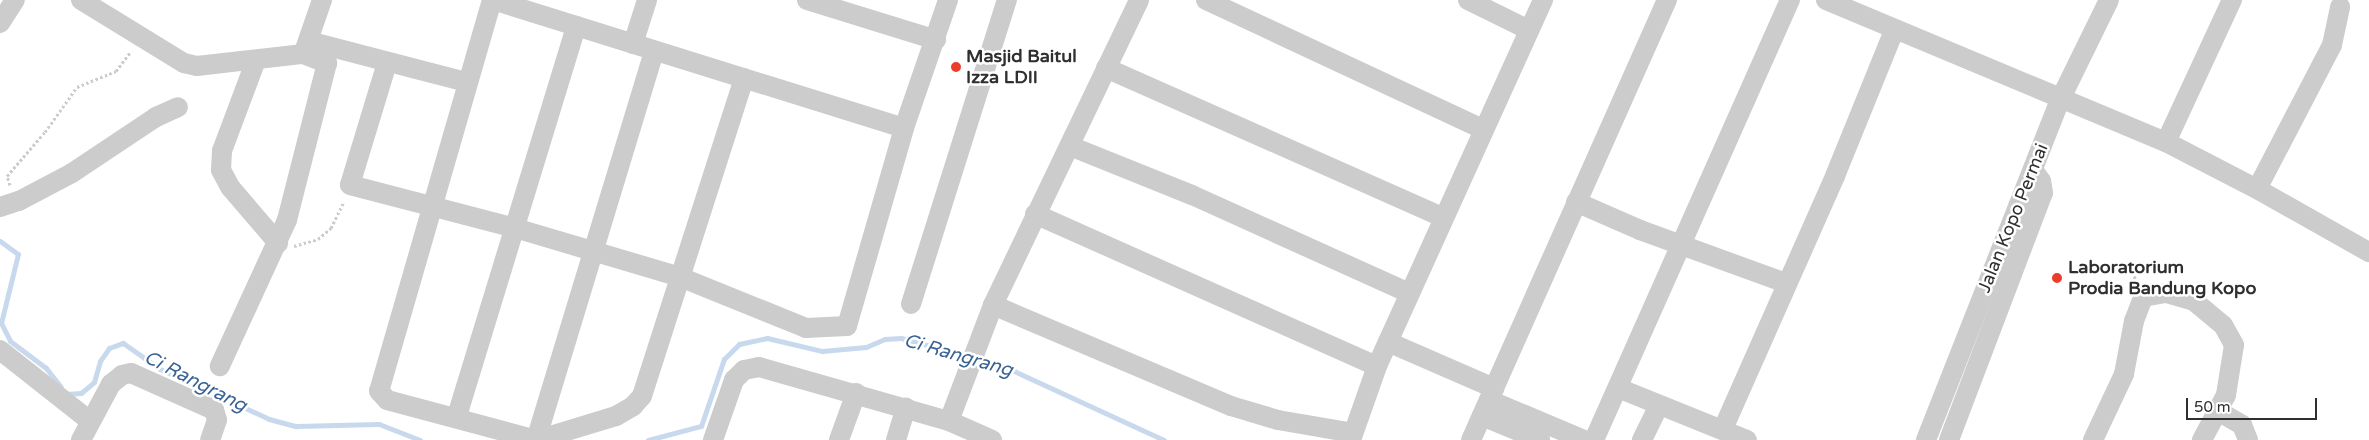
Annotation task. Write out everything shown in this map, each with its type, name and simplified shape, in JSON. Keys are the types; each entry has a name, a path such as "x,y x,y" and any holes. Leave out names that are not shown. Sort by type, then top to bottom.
{"street":[{"path":"0,23 15,0"},
{"path":"82,0 184,63 197,66 256,60 306,47 387,63 467,82"},
{"path":"306,47 322,0"},
{"path":"744,78 646,387 638,401 616,416 536,440 457,416 387,400 379,391 430,205 492,0 654,51 744,78 904,128"},
{"path":"633,44 647,0"},
{"path":"807,0 936,40"},
{"path":"387,63 350,185 515,228 594,254 680,277 806,328 846,326 904,128 936,40 948,0"},
{"path":"911,304 1007,0"},
{"path":"949,421 993,305 1139,0"},
{"path":"1206,0 1483,129"},
{"path":"1468,0 1529,30"},
{"path":"993,305 1238,409 1352,437 1377,366 1442,217 1543,0"},
{"path":"1471,440 1668,0"},
{"path":"1594,440 1790,0"},
{"path":"1826,0 1894,31 2166,142 2257,189 2369,252"},
{"name":"Jalan Kopo Permai","path":"1926,440 1958,356 2034,171 2060,100 2109,0"},
{"path":"2166,142 2232,0"},
{"path":"2257,189 2332,45 2337,2"},
{"path":"457,416 576,26"},
{"path":"1723,429 1835,176 1894,31"},
{"path":"220,366 252,291 278,243 306,149 327,63 306,47"},
{"path":"536,440 594,254 654,51"},
{"path":"256,60 222,151 221,170 230,187 278,243"},
{"path":"1106,68 1442,217"},
{"path":"0,207 19,201 72,173 156,117 178,106"},
{"path":"1070,146 1192,195 1409,293"},
{"path":"1948,440 2027,242 2043,193 2041,181 2034,171"},
{"path":"1576,202 1681,245 1786,283"},
{"path":"1035,214 1377,366"},
{"path":"2008,234 2027,242"},
{"path":"2093,440 2124,374 2134,321 2142,296 2166,293 2194,301 2223,325 2234,345 2230,380 2218,411 2202,440"},
{"path":"1388,342 1488,401 1531,430 1584,440"},
{"path":"2,356 90,421"},
{"path":"1958,356 1979,362"},
{"path":"713,440 728,391 739,374 752,367 856,393 949,421 992,440"},
{"path":"81,440 111,384 122,375 137,373 214,410 217,422 210,440"},
{"path":"1618,388 1747,440"},
{"path":"840,440 856,393"},
{"path":"1642,440 1659,405"},
{"path":"896,440 906,408"},
{"path":"2218,411 2242,425 2248,440"}],"path":[{"path":"7,176 45,132 77,87 116,71 142,36"},
{"path":"278,243 297,246 318,239 334,224 347,195"}],"waterway":[{"name":"Ci Rangrang","path":"0,241 18,254 1,323 10,341 46,368 61,387"},
{"name":"Ci Rangrang","path":"648,440 701,426 724,359 739,344 767,338 822,351 866,347 885,339 901,338 968,356"},
{"name":"Ci Rangrang","path":"66,394 81,393 94,382 100,361 109,348 123,343 160,369 269,419 296,426 379,424 420,440"},
{"name":"Ci Rangrang","path":"976,358 1014,371 1164,440"}],"place":[{"name":"Masjid Baitul Izza LDII","path":"956,67"},
{"name":"Laboratorium Prodia Bandung Kopo","path":"2057,278"}]}
